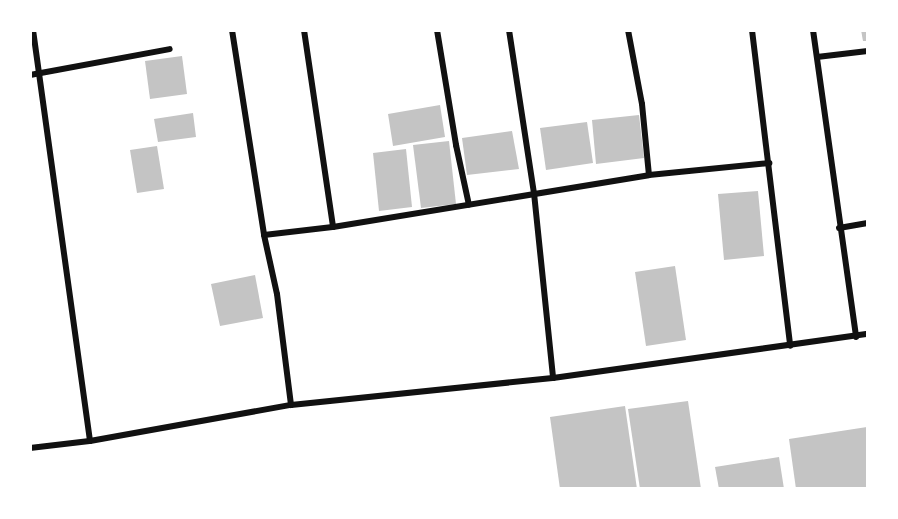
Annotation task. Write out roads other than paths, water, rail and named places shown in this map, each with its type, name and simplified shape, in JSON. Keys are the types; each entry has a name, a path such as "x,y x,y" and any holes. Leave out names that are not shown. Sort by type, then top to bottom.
{"street":[{"path":"33,30 90,441"},
{"path":"232,30 264,235 277,294 291,405"},
{"path":"304,30 333,227"},
{"path":"437,30 456,145 469,205"},
{"path":"509,30 534,193 553,378"},
{"path":"628,30 642,104 650,175"},
{"path":"752,30 790,346"},
{"path":"813,30 856,337"},
{"path":"30,75 170,49"},
{"path":"817,57 868,51"},
{"path":"264,235 333,227 650,175 769,163"},
{"path":"839,228 868,223"},
{"path":"30,448 90,441 291,405 553,378 868,334"}]}
